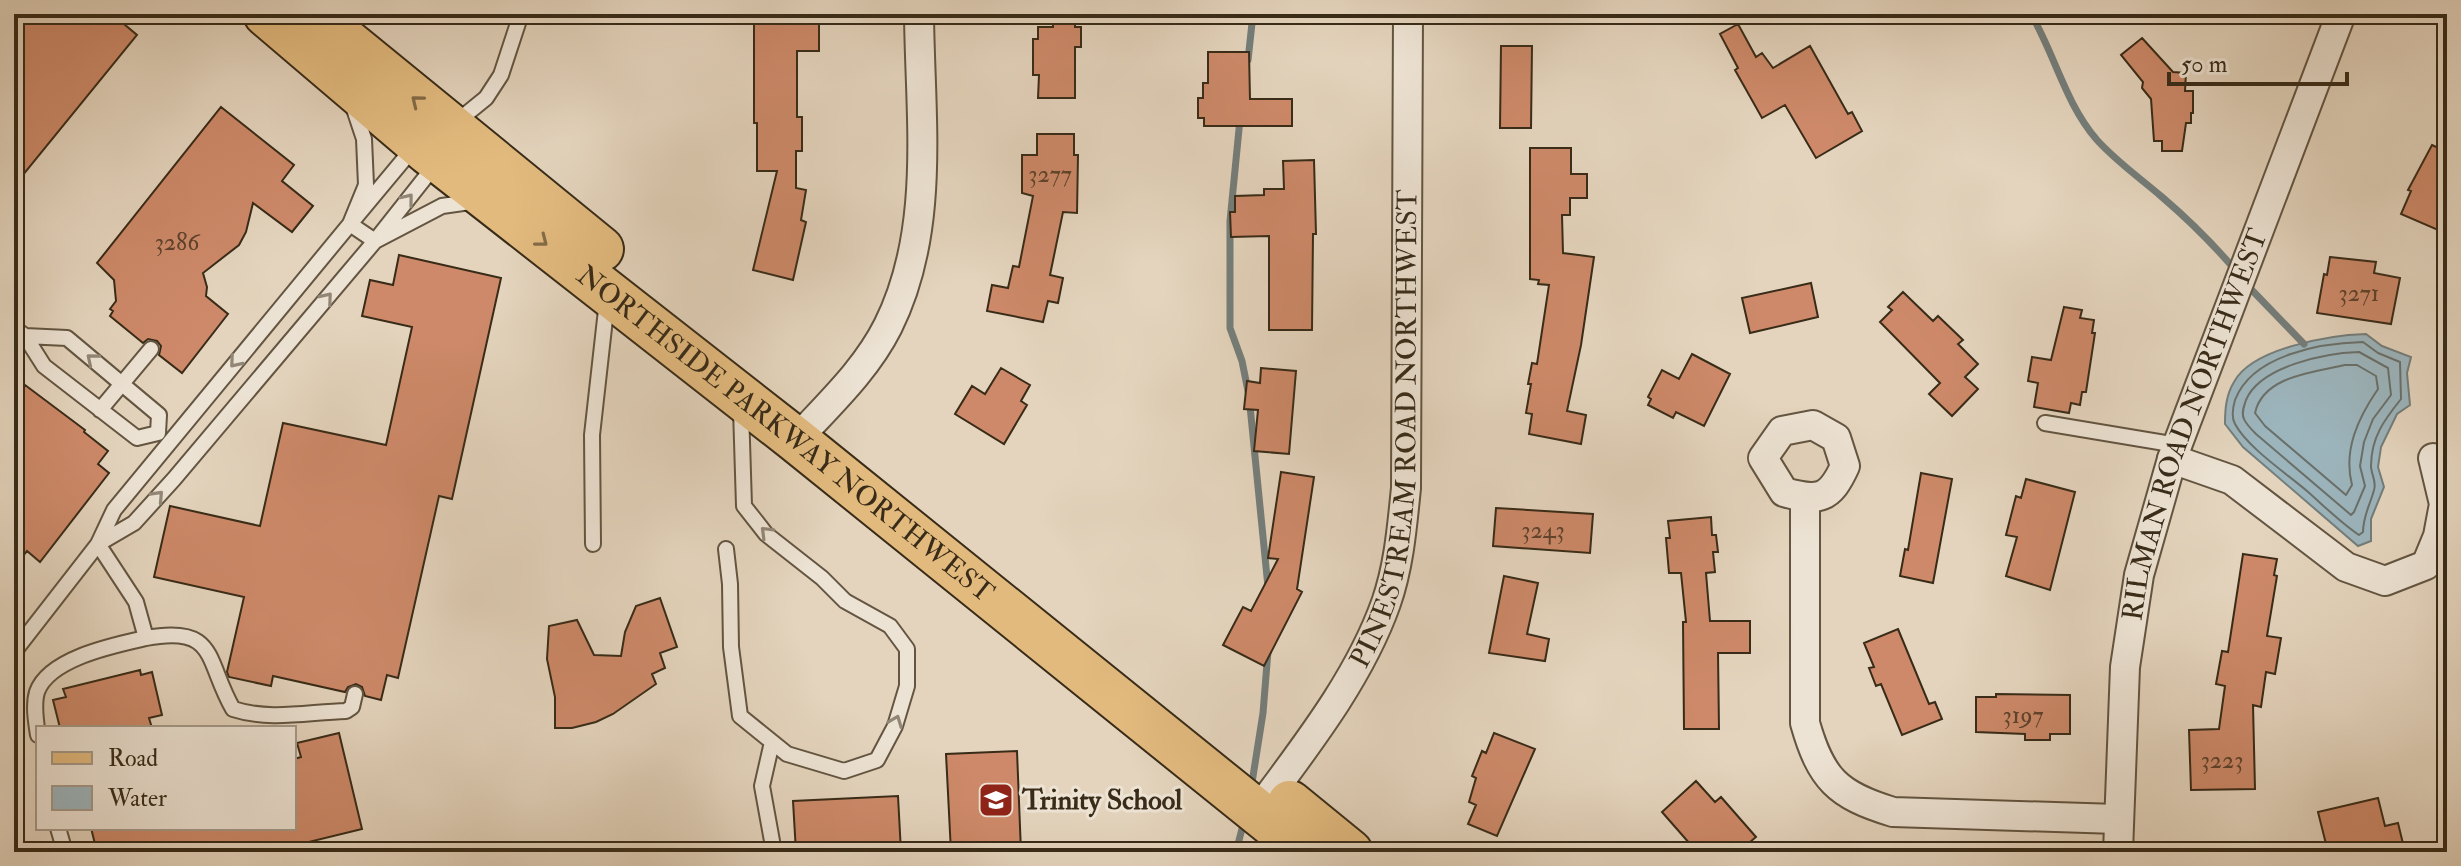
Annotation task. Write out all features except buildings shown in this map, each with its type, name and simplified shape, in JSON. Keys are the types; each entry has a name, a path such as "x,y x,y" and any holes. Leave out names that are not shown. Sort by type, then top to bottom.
{"main road":[{"name":"NORTHSIDE PARKWAY NORTHWEST","path":"266,14 344,80 439,140 806,430 1265,801 1350,852"},
{"name":"NORTHSIDE PARKWAY NORTHWEST","path":"312,14 439,140 489,200 740,396 806,430"},
{"name":"NORTHSIDE PARKWAY NORTHWEST","path":"1265,801 1307,852"}],"street":[{"path":"806,430 856,375 887,327 911,269 921,213 919,14"},
{"name":"PINESTREAM ROAD NORTHWEST","path":"1265,801 1347,683 1366,650 1386,602 1399,552 1406,488 1408,14"},
{"name":"RILMAN ROAD NORTHWEST","path":"2118,852 2125,667 2139,575 2175,452 2341,14"},
{"path":"2175,452 2232,480 2346,567 2385,581 2426,565 2438,536 2444,504 2433,458"},
{"path":"1805,499 1805,723 1815,756 1831,781 1860,802 1893,812 2117,819"}],"lane":[{"path":"14,652 98,544 114,510 164,438 405,158 439,140 486,98 501,75 521,14"},
{"path":"344,80 364,139 366,185 350,224"},
{"path":"98,544 134,523 191,460 428,174 439,140"},
{"path":"375,241 442,206 489,200"},
{"path":"350,224 375,241"},
{"path":"593,544 592,435 608,292"},
{"path":"19,332 44,366 137,438 164,438"},
{"path":"19,332 67,338 159,415 164,438 191,460"},
{"path":"100,410 151,349"},
{"path":"726,549 731,647 740,716 787,754 844,771 877,760 895,726 907,686 907,649 890,626 845,601 822,578 766,534 744,506 740,396"},
{"path":"2045,423 2175,452"},
{"path":"98,544 136,602 146,638"},
{"path":"37,726 35,707 38,690 49,676 68,662 101,649 173,633 201,643 211,655 219,685 233,709 248,714 278,716 346,711 352,707 355,694"},
{"path":"772,742 762,786 774,852"},
{"path":"59,830 65,852"}],"water":[{"path":"2366,334 2382,346 2411,357 2407,373 2410,405 2397,414 2381,447 2378,467 2384,487 2371,519 2371,541 2358,546 2243,447 2225,424 2225,418 2234,382 2243,370 2257,360 2314,341"}],"waterway":[{"path":"1248,60 1253,14"},
{"path":"2031,14 2068,95 2097,140 2192,224 2237,272"},
{"path":"1240,119 1230,221 1230,328 1242,361 1249,396 1268,587"},
{"path":"2247,285 2304,344"},
{"path":"1251,789 1263,713 1268,651"},
{"path":"1236,852 1244,821"}],"place":[{"name":"Trinity School","path":"996,800"}]}
